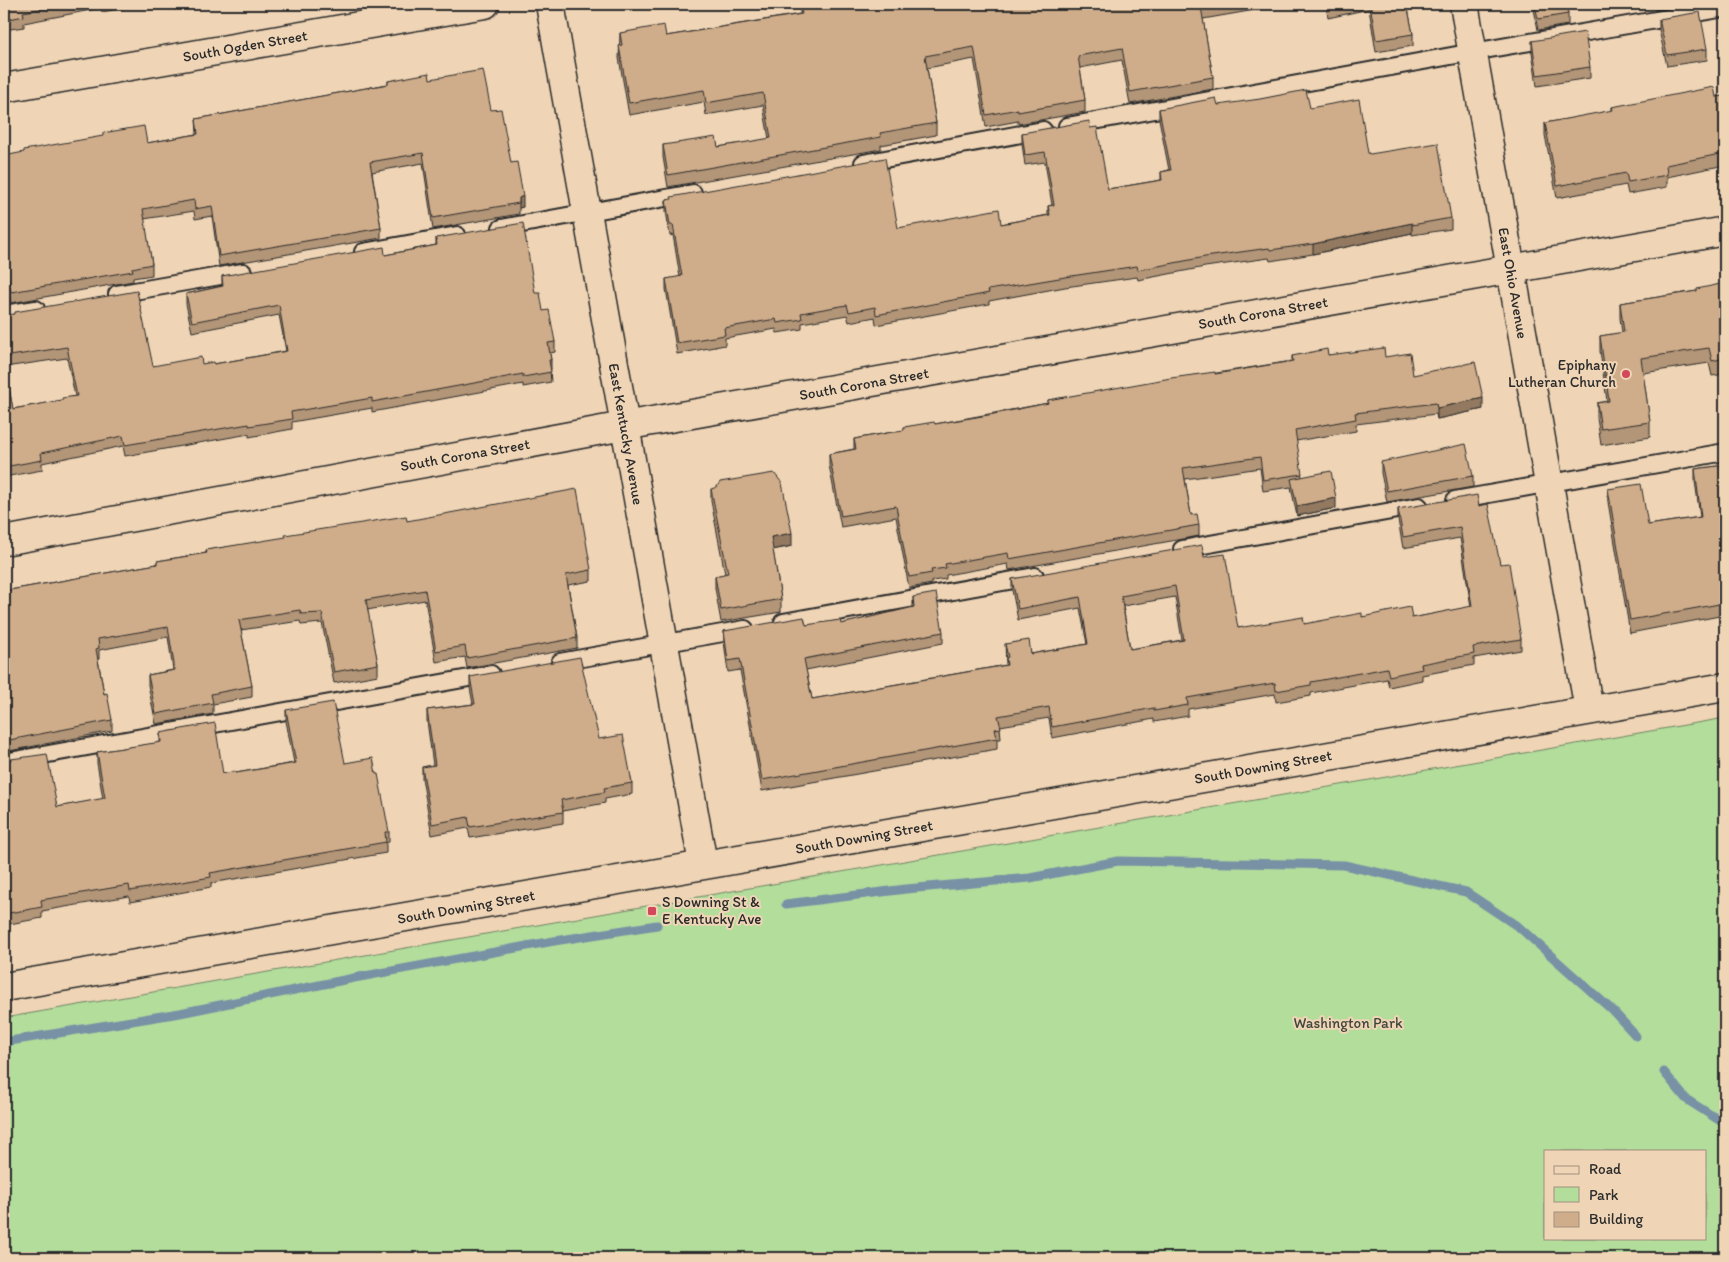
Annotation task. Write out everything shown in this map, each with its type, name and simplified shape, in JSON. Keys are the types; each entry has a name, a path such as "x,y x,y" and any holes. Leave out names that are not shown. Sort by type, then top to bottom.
{"street":[{"name":"South Ogden Street","path":"4,88 485,4"},
{"name":"East Kentucky Avenue","path":"550,4 703,864"},
{"name":"East Ohio Avenue","path":"1464,4 1589,710"},
{"name":"South Corona Street","path":"4,541 624,426 1725,231"},
{"name":"South Downing Street","path":"4,987 1725,687"}],"lane":[{"path":"844,166 1725,8"},
{"path":"490,229 706,191"},
{"path":"344,255 471,233"},
{"path":"101,297 257,270"},
{"path":"4,314 52,306"},
{"path":"1166,552 1725,452"},
{"path":"548,664 1048,574"},
{"path":"4,762 509,671"}],"green space":[{"name":"Washington Park","path":"1725,718 1725,1258 4,1258 4,1018"}],"building":[{"path":"4,4 67,4 23,12 24,16 4,20"},
{"path":"830,4 830,6 840,4 1220,4 1201,7 1213,77 1130,92 1122,48 1078,56 1085,100 1018,112 1018,109 986,115 974,47 925,56 936,123 880,133 881,137 668,175 663,145 716,137 718,147 771,138 763,93 706,103 704,90 629,103 619,46 622,45 620,33 664,25 666,36 802,14 800,7"},
{"path":"1370,4 1407,4 1413,34 1376,40"},
{"path":"1535,4 1566,4 1568,14 1538,19"},
{"path":"1700,12 1707,49 1667,55 1659,19"},
{"path":"1585,32 1590,67 1537,75 1532,41"},
{"path":"483,70 491,110 501,109 511,163 517,162 523,196 519,198 519,203 433,218 423,153 370,162 381,228 219,256 212,206 195,209 194,200 143,209 152,264 132,268 133,271 11,292 4,256 4,156 24,152 24,150 103,136 103,133 144,126 147,143 198,134 196,119 388,84 388,81 429,73 430,79"},
{"path":"1714,87 1716,97 1725,96 1725,153 1666,165 1667,175 1628,182 1626,173 1557,186 1545,123 1613,110 1612,107"},
{"path":"1306,90 1310,108 1359,99 1368,153 1370,154 1438,143 1451,218 1412,225 1412,223 1313,244 1205,257 1138,270 1137,266 1065,277 988,290 989,293 876,315 875,307 849,312 847,305 801,313 802,319 777,323 776,319 724,328 725,335 677,343 666,279 682,276 673,225 670,225 666,200 672,199 671,197 885,158 898,228 999,209 1001,224 1050,215 1048,206 1054,205 1045,152 1025,155 1022,133 1089,121 1090,128 1097,127 1108,189 1162,180 1161,172 1171,170 1159,109 1216,98 1218,105"},
{"path":"523,223 535,293 540,293 543,311 549,310 555,342 548,343 551,372 523,377 523,374 372,402 372,398 291,412 292,419 249,426 249,424 125,445 123,436 41,453 42,460 4,467 4,363 13,409 77,396 67,347 4,357 4,315 137,291 153,366 201,357 202,364 213,362 214,364 287,351 279,305 192,322 186,294 223,286 222,276 384,247 385,255 437,245 436,238"},
{"path":"1725,283 1725,358 1712,361 1709,348 1641,358 1650,422 1601,429 1597,403 1609,401 1600,336 1624,332 1620,303 1697,291 1697,289"},
{"path":"1384,348 1385,357 1410,353 1413,375 1475,362 1483,398 1437,408 1436,403 1355,413 1356,419 1295,430 1302,474 1263,480 1260,457 1183,468 1191,515 1197,514 1199,525 1009,559 1008,553 945,564 946,568 931,570 932,573 909,577 896,506 841,516 829,454 856,449 854,439 904,430 904,427 994,414 1048,403 1048,400 1171,378 1215,372 1215,374 1293,361 1292,356 1327,349 1328,355"},
{"path":"1466,444 1473,476 1387,491 1381,462"},
{"path":"1725,465 1725,603 1630,620 1608,489 1641,484 1648,525 1701,517 1695,469"},
{"path":"1331,471 1336,498 1297,506 1291,479"},
{"path":"774,473 782,483 792,533 771,537 781,599 721,610 715,576 728,573 711,489 717,487 720,482"},
{"path":"577,489 591,570 566,575 577,638 467,658 465,646 436,651 425,590 366,600 378,664 334,672 322,613 301,614 300,610 239,620 252,686 211,694 213,703 156,714 148,675 175,670 168,627 98,639 99,648 96,649 104,694 107,693 112,720 4,741 4,591 157,564 157,561 207,553 206,550 286,537 285,535 406,516 407,521"},
{"path":"1477,495 1479,506 1488,504 1500,564 1509,563 1521,639 1473,647 1474,654 1421,664 1422,669 1389,676 1387,668 1311,682 1311,685 1276,691 1275,683 1187,698 1188,705 1154,711 1154,708 1052,727 1049,707 998,716 1001,728 995,729 997,738 762,780 740,659 728,661 724,631 804,617 806,625 840,620 841,624 914,607 913,597 936,593 943,632 804,659 812,699 1007,665 1006,658 1008,657 1005,644 1029,640 1031,654 1088,644 1080,597 1018,609 1012,579 1202,545 1204,557 1225,554 1238,628 1303,617 1304,624 1362,613 1362,617 1410,607 1412,618 1472,606 1460,527 1403,537 1398,509","holes":["1175,586 1184,640 1130,649 1121,596"]},
{"path":"580,657 599,739 623,735 632,783 604,788 605,792 561,800 563,812 470,827 468,817 432,824 422,767 435,765 427,710 475,704 470,677"},
{"path":"333,702 345,763 373,758 376,774 378,774 389,832 385,832 386,842 210,873 211,877 130,891 129,885 41,900 42,907 4,914 4,760 47,754 57,807 105,798 97,752 161,742 160,733 215,723 223,774 296,763 286,710"}],"waterway":[{"path":"786,904 906,889 1030,878 1118,861 1344,865 1466,892 1520,928 1612,1010 1636,1036"},
{"path":"4,1042 180,1013 554,941 657,925"},
{"path":"1664,1072 1686,1099 1725,1124"}],"place":[{"name":"Epiphany Lutheran Church","path":"1626,374"},
{"name":"S Downing St & E Kentucky Ave","path":"652,911"}]}
